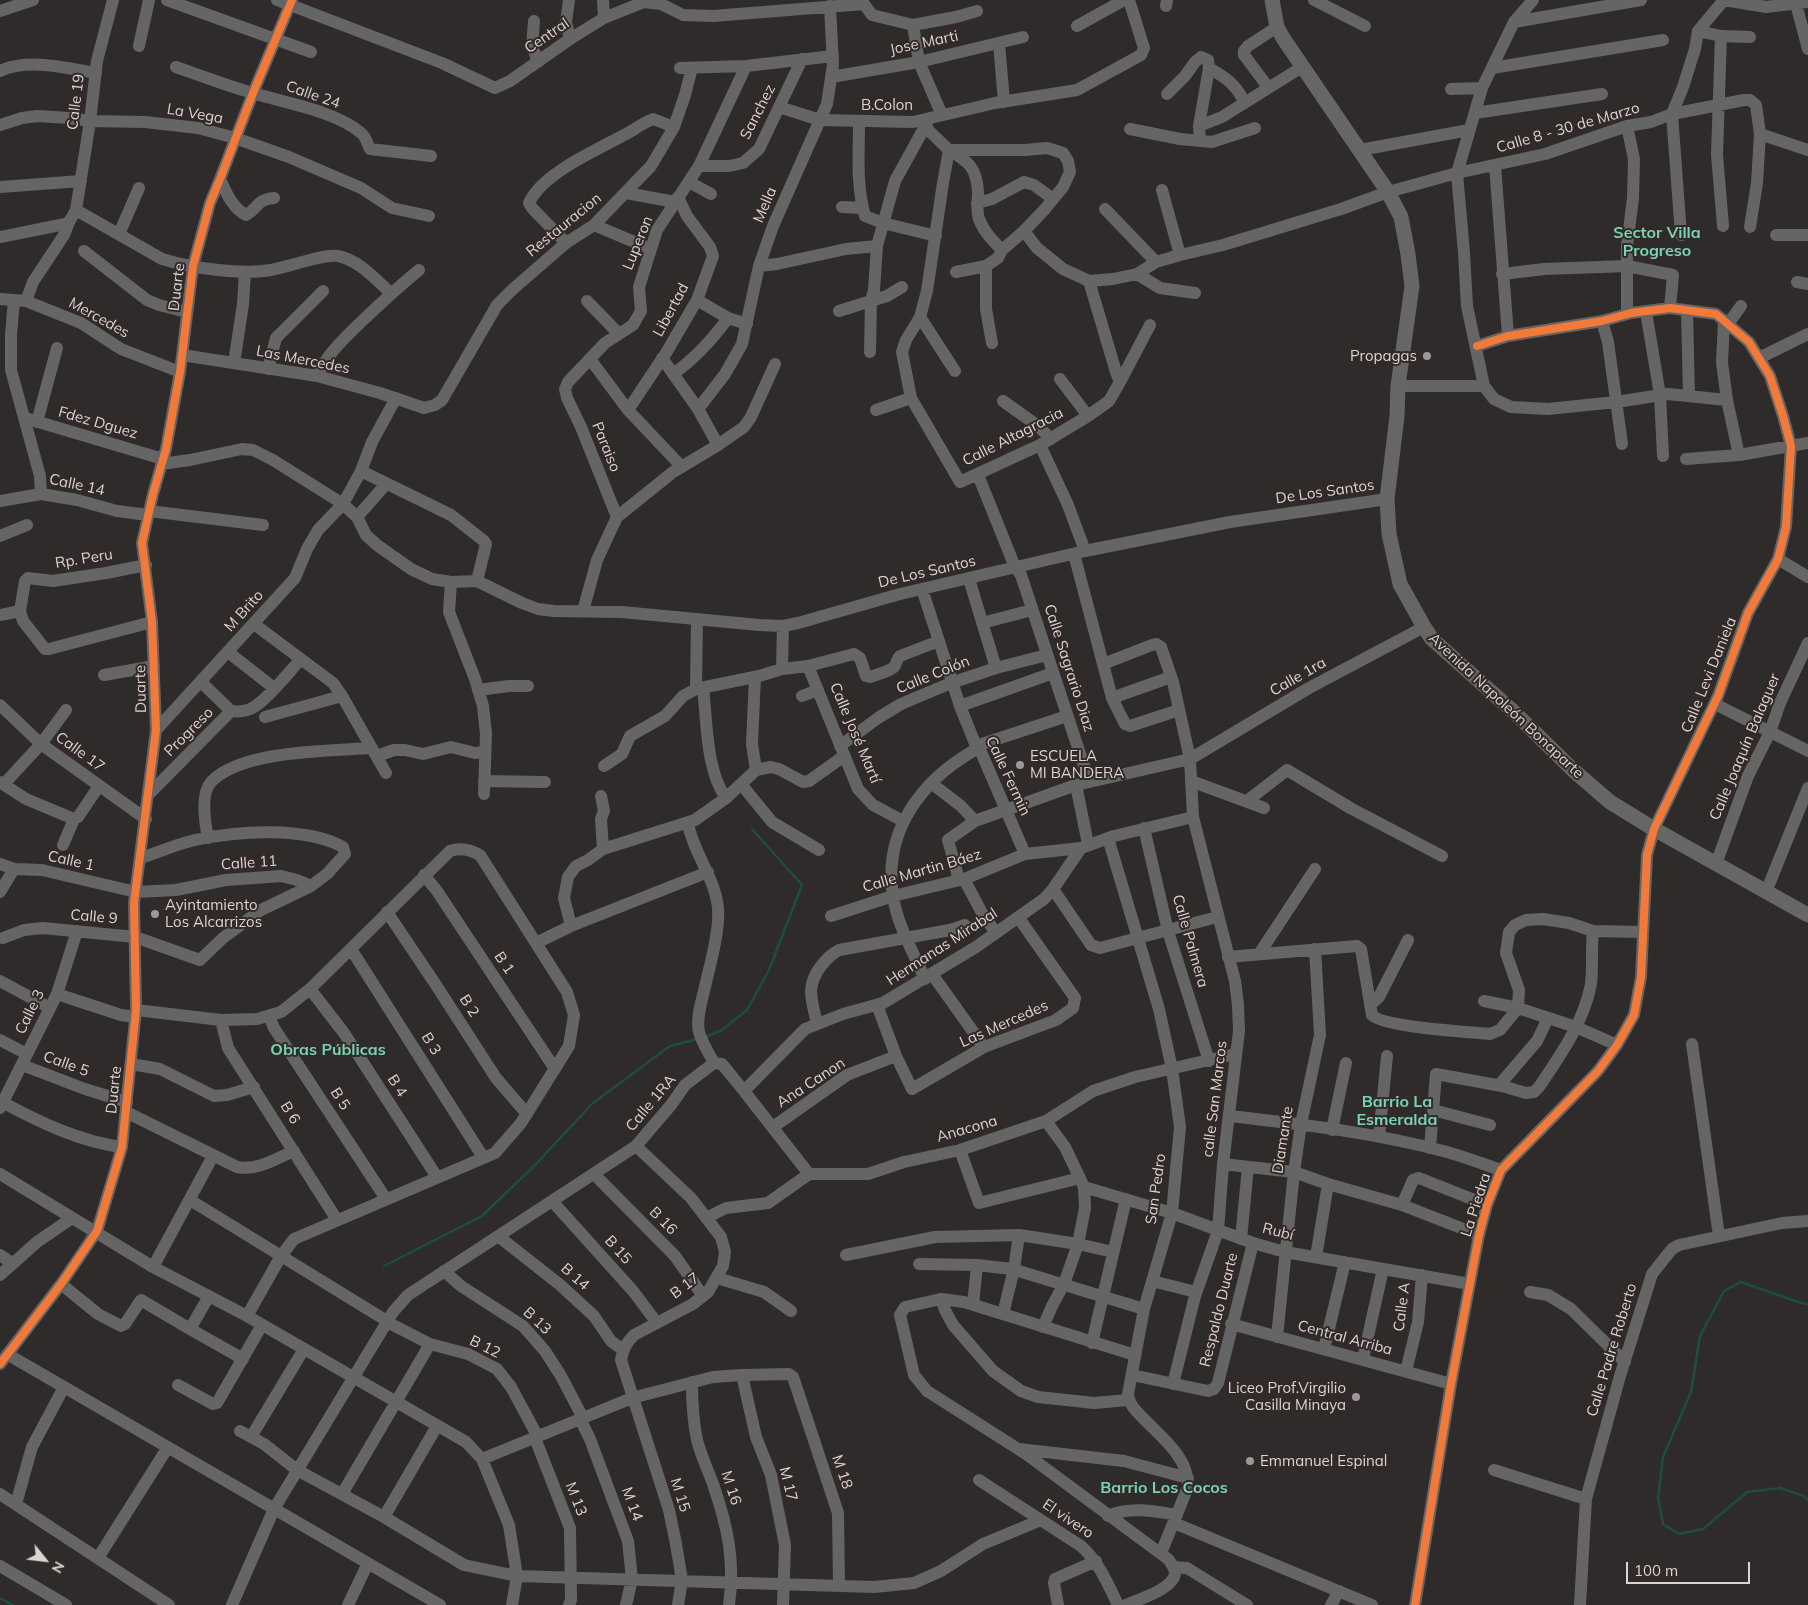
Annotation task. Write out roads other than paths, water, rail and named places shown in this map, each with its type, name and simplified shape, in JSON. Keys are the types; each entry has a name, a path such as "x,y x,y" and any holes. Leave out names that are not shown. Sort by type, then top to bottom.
{"main road":[{"name":"Avenida Napoleón Bonaparte","path":"1272,0 1277,27 1302,67 1388,192 1400,217 1408,254 1412,286 1398,386 1397,416 1387,499 1389,534 1400,584 1424,628 1432,639 1610,802 1654,830 1808,915"}],"street":[{"path":"0,11 33,0"},
{"name":"Calle 19","path":"76,210 97,61 113,0"},
{"path":"139,46 149,0"},
{"path":"167,0 311,52"},
{"path":"277,0 291,3"},
{"path":"569,0 567,27 570,39"},
{"path":"603,0 604,18"},
{"path":"1077,26 1124,0"},
{"name":"B.Colon","path":"779,107 820,120 913,122 932,120 1000,102 1077,90 1141,55 1144,48 1129,0"},
{"path":"1314,0 1365,26"},
{"path":"1533,0 1514,22 1482,88 1456,173 1467,306 1484,386 1494,398 1511,407 1548,409 1660,395 1727,400"},
{"path":"1514,22 1641,0"},
{"path":"1681,235 1672,114 1695,49 1698,31 1724,0 1766,7 1802,3 1808,44"},
{"name":"Central","path":"291,3 442,63 491,87 498,87 510,81 604,18 644,2 661,2 683,14 713,16 864,2"},
{"path":"864,2 872,15 913,25 956,17 976,11"},
{"name":"Duarte","path":"4,1359 61,1284 97,1231 122,1147 136,1014 134,903 156,730 152,622 142,543 162,462 180,372 193,266 210,203 291,3"},
{"name":"Mella","path":"698,409 725,374 742,344 759,266 773,226 827,104 834,65 830,6"},
{"path":"534,21 532,46 538,62"},
{"path":"913,25 932,120 949,150 967,161 971,166 976,176 979,218 988,235 1002,250"},
{"path":"1268,87 1244,55 1244,51 1248,46 1277,27"},
{"path":"1698,31 1721,36 1750,37"},
{"path":"1721,36 1717,154 1724,226"},
{"name":"Jose Marti","path":"831,77 919,62 1023,37"},
{"path":"1492,68 1663,40"},
{"path":"999,43 1000,102"},
{"path":"746,66 833,56"},
{"path":"1167,94 1185,76 1195,62 1201,58 1208,60 1209,68 1199,126 1200,141"},
{"name":"Sanchez","path":"699,166 743,164 759,149 802,59"},
{"path":"0,71 8,67 29,65 96,72"},
{"name":"Restauracion","path":"442,400 498,305 513,289 566,243 594,225 651,166 674,127 685,96 686,68 746,66"},
{"name":"Luperon","path":"565,389 568,382 604,343 634,325 641,311 638,286 657,230 699,166 746,66"},
{"path":"1199,126 1222,117 1302,67"},
{"name":"Calle 24","path":"176,68 304,107 338,120 360,132 365,137 370,150 431,156"},
{"path":"1209,68 1228,79 1240,93 1244,102"},
{"path":"1451,89 1482,88"},
{"path":"1475,113 1602,94"},
{"name":"Calle 8 - 30 de Marzo","path":"1137,274 1156,262 1223,245 1341,209 1388,192 1456,173 1544,154 1627,126 1651,122 1672,114 1750,100 1756,105 1760,134"},
{"name":"La Vega","path":"0,125 22,118 37,116 90,121 145,122 198,128 235,138 289,157 352,184 392,208 429,216"},
{"path":"566,243 532,208 529,203 532,198 549,180 582,156 626,134 646,121 653,119 674,127"},
{"path":"870,352 871,301 874,290 877,246 894,181 932,120"},
{"path":"860,121 860,179 865,216 883,223 936,236"},
{"path":"1627,126 1634,159 1633,198 1627,246 1627,314"},
{"path":"1130,129 1180,140 1212,142 1255,128"},
{"path":"1360,150 1469,130"},
{"path":"1750,227 1757,183 1760,134 1808,150"},
{"path":"949,150 1025,150 1047,148 1063,153 1068,161 1070,172 1063,187 1053,199 1024,231 1002,250 998,258 986,266 956,272"},
{"path":"876,410 911,398 902,352 906,340 920,317 927,291 949,150"},
{"path":"1495,165 1508,336"},
{"path":"220,179 235,206 246,215 260,201 274,198"},
{"path":"0,187 81,181"},
{"path":"689,182 711,194"},
{"path":"977,203 992,199 1024,182 1034,185 1053,199"},
{"path":"119,234 139,188"},
{"path":"1162,190 1180,255"},
{"path":"626,193 677,200"},
{"name":"Libertad","path":"628,410 697,300 713,256 710,247 677,200"},
{"path":"842,207 863,208"},
{"path":"1105,208 1156,262"},
{"path":"31,420 6,372 11,334 20,301 64,235 76,210 162,259 176,264 245,272 271,270 309,260 336,256 360,266 392,292"},
{"path":"0,237 69,222"},
{"path":"594,225 650,249"},
{"path":"1024,231 1046,257 1063,269 1089,281 1137,274 1160,288 1195,293"},
{"path":"1776,235 1808,234"},
{"path":"759,266 846,249 877,246"},
{"path":"84,250 147,300 158,306 188,312"},
{"path":"986,266 986,309 992,343"},
{"path":"1502,274 1544,269 1627,266 1673,275 1670,308"},
{"path":"317,376 323,363 342,341 392,292 418,270"},
{"path":"234,363 243,304 245,272"},
{"path":"1089,281 1120,382"},
{"path":"839,311 887,296 902,287"},
{"path":"268,369 276,338 323,291"},
{"name":"Mercedes","path":"0,299 20,301 81,323 121,349 180,372"},
{"path":"697,300 728,318 747,324"},
{"path":"588,301 619,334"},
{"path":"1739,455 1727,400 1722,363 1726,322 1741,306"},
{"path":"1477,346 1508,336 1670,308 1716,314 1726,322"},
{"path":"1687,311 1690,396"},
{"path":"1646,312 1660,395 1663,456"},
{"path":"920,317 955,371"},
{"path":"673,374 691,362 705,348 728,318"},
{"path":"1602,321 1608,342 1622,444"},
{"name":"Calle Levi Daniela","path":"1654,830 1715,704 1748,613 1778,559 1786,527 1791,446 1783,416 1770,376 1749,342 1726,322"},
{"name":"Calle Altagracia","path":"911,398 960,482 1045,442 1109,401 1150,325"},
{"path":"1759,358 1808,334"},
{"path":"40,494 40,476 25,426 31,420 57,348"},
{"name":"Las Mercedes","path":"182,355 317,376 396,398 424,408 435,405 442,400"},
{"path":"662,358 698,409 718,445"},
{"path":"590,359 628,410 681,466"},
{"path":"583,612 597,560 617,517 681,466 718,445 744,427 775,364"},
{"path":"1060,379 1088,416"},
{"path":"1398,386 1484,386"},
{"name":"Paraiso","path":"565,389 567,398 581,427 617,517"},
{"name":"M Brito","path":"156,730 295,578 307,549 318,530 343,504 361,471 372,442 396,398"},
{"path":"1003,401 1038,426 1045,442 1068,506 1103,664 1112,698 1124,724 1130,726 1179,710"},
{"name":"Fdez Dguez","path":"31,420 162,462"},
{"path":"1686,459 1739,455 1808,443"},
{"path":"162,462 190,460 242,449 253,450 273,460 343,504 357,517 366,535 383,550 411,569 432,579 451,582 477,581 486,544 484,540 451,515 361,471"},
{"name":"Calle Sagrario Diaz","path":"978,475 1015,567 1021,576 1089,781"},
{"path":"357,517 386,484"},
{"name":"Calle 14","path":"0,501 40,494 77,500 117,511 264,525"},
{"name":"De Los Santos","path":"477,581 538,609 622,612 783,626 900,594 1079,552 1230,522 1387,499"},
{"path":"0,536 27,525"},
{"path":"1778,559 1808,577"},
{"name":"Rp. Peru","path":"20,611 25,581 28,578 53,581 146,565"},
{"path":"969,579 996,668"},
{"path":"451,582 449,612 483,706 486,734 484,794"},
{"name":"Calle Fermin","path":"922,589 960,706 976,746 981,752 1007,810 1024,854"},
{"path":"982,624 1032,610"},
{"path":"0,615 20,611 26,625 45,649 152,622"},
{"path":"697,620 700,688 714,770 718,786 726,798"},
{"path":"254,624 333,683 386,773"},
{"path":"782,669 783,626"},
{"name":"Calle 1ra","path":"962,879 947,844 948,840 975,821 1089,781 1190,759 1309,688 1424,628"},
{"path":"604,766 622,754 630,736 665,716 683,696 700,688 755,677 782,669 808,666 854,654 858,656 866,676 870,677 892,669 900,656 939,641"},
{"name":"Calle Joaquín Balaguer","path":"1716,864 1748,776 1770,732 1780,703 1808,643"},
{"name":"calle San Marcos","path":"1103,664 1156,644 1161,647 1171,678 1190,759 1193,817 1217,917 1235,980 1238,1005 1239,1031 1223,1164 1218,1231 1196,1292 1173,1384"},
{"path":"228,652 274,688"},
{"name":"Calle Colón","path":"756,770 771,767 804,782 809,781 878,718 901,704 952,683 996,668 1047,655"},
{"path":"201,682 231,711 241,712 254,708 300,659"},
{"path":"104,675 154,666"},
{"name":"Calle José Martí","path":"808,666 858,789 873,805 903,821"},
{"path":"960,706 1053,673"},
{"path":"571,926 564,898 568,877 576,866 604,849 688,823 726,798 756,770 752,744 755,677"},
{"path":"1112,698 1171,678"},
{"path":"478,690 509,686 528,686"},
{"path":"802,696 818,690"},
{"path":"264,717 342,696"},
{"path":"1715,704 1808,751"},
{"name":"Calle 17","path":"0,705 41,744 146,820"},
{"path":"66,710 41,744 2,783 26,799 74,819"},
{"name":"Progreso","path":"148,795 231,711"},
{"path":"984,1047 928,976 907,937 893,896 891,867 896,843 903,821 912,806 931,783 947,768 973,751 976,746 1067,716"},
{"path":"140,858 195,840 208,838 204,820 205,799 210,783 224,772 246,761 291,754 405,750 423,754 451,747 474,754 485,752"},
{"path":"1247,801 1286,770 1352,809 1442,856"},
{"path":"484,781 545,782"},
{"path":"1191,781 1264,808"},
{"path":"931,783 961,806 975,821"},
{"path":"741,784 772,822 819,850"},
{"path":"1076,785 1084,846 1144,828 1193,817"},
{"path":"63,845 74,819 78,817 99,786"},
{"path":"1766,892 1808,788"},
{"path":"601,796 604,811 601,826 604,849"},
{"path":"688,823 689,832 708,872 717,899 718,911 712,957 698,1023 699,1032 714,1063 722,1064 809,1174 768,1203 726,1208 706,1218"},
{"name":"Calle Palmera","path":"1144,828 1168,931 1209,1061"},
{"name":"La Piedra","path":"1415,1605 1451,1384 1479,1235 1487,1205 1501,1170 1598,1072 1617,1045 1634,1015 1641,977 1647,855 1654,830"},
{"name":"Calle 9","path":"1,939 24,930 43,928 135,937 200,960 223,938 261,910 311,886 327,874 344,854 343,847 334,842 300,833 252,832 208,838"},
{"name":"San Pedro","path":"1108,838 1159,1009 1172,1069 1180,1127 1172,1213 1144,1309 1128,1400"},
{"name":"Calle Martin Báez","path":"831,916 893,896 962,879 1024,854 1084,846"},
{"name":"Hermanas Mirabal","path":"744,1091 805,1029 843,1014 883,1003 996,933 1044,899 1084,846"},
{"path":"57,994 121,1015 136,1014 221,1020 257,1020 281,1012 310,989 424,875 450,851 455,849 470,850 480,855 567,992 574,1015 569,1046 521,1123 494,1153 294,1239 281,1256 247,1316"},
{"name":"Calle 1","path":"0,864 14,869 42,870 136,892 188,887"},
{"path":"0,892 14,869"},
{"path":"1259,954 1315,869"},
{"path":"536,943 571,926 708,872"},
{"name":"B 1","path":"424,875 437,891 555,1069"},
{"name":"Calle 11","path":"188,887 226,880 281,876 311,886"},
{"path":"962,879 996,933"},
{"path":"1053,889 1092,945 1100,948 1217,917"},
{"name":"B 2","path":"387,912 496,1078 527,1114"},
{"name":"Las Mercedes","path":"896,1056 912,1089 984,1047 1056,1020 1074,1008 1074,998 1018,917"},
{"path":"1228,957 1348,946 1359,947 1372,1015 1379,1020 1490,1034 1500,1030 1518,1008 1519,990 1506,953 1509,932 1515,925 1526,920 1555,920 1593,931 1643,932"},
{"path":"817,1024 811,995 812,979 831,954 839,950 950,930 965,924"},
{"name":"Calle 3","path":"77,931 57,994 1,1104 43,1123 106,1145 122,1147"},
{"path":"1430,1148 1436,1074 1502,1086 1526,1093 1537,1090 1576,1027 1590,986 1593,931"},
{"path":"1370,1005 1379,998 1408,940"},
{"name":"B 3","path":"351,949 483,1157"},
{"name":"Diamante","path":"1277,1337 1294,1172 1301,1124 1320,1030 1315,949"},
{"path":"0,981 50,1008"},
{"name":"B 4","path":"310,989 344,1033 437,1177"},
{"path":"1484,1001 1518,1008 1576,1027 1617,1045"},
{"path":"877,1005 896,1056"},
{"name":"B 5","path":"269,1016 274,1028 386,1199"},
{"path":"1502,1086 1501,1083 1537,1041 1548,1018"},
{"name":"B 6","path":"221,1020 228,1048 337,1220"},
{"name":"Calle 5","path":"0,1040 24,1059 126,1107 236,1167 247,1169 258,1167 294,1151"},
{"path":"1692,1044 1719,1236"},
{"name":"Anacona","path":"809,1174 868,1174 904,1162 960,1150 1046,1121 1093,1090 1135,1077 1235,1054"},
{"name":"Ana Canon","path":"773,1127 847,1075 896,1056"},
{"path":"1379,1137 1387,1056"},
{"name":"Calle 1RA","path":"232,1605 274,1509 392,1312 408,1294 636,1146 671,1105 685,1085 714,1063"},
{"path":"1332,1130 1346,1063"},
{"path":"131,1064 160,1069 214,1096 227,1095 254,1087"},
{"path":"1433,1110 1490,1125"},
{"path":"1229,1116 1301,1124 1379,1137 1458,1155 1501,1170"},
{"path":"1043,1327 1064,1284 1078,1244 1085,1208 1082,1182 1065,1147 1046,1121"},
{"name":"B 17","path":"623,1350 626,1342 634,1335 693,1304 708,1292 723,1266 725,1252 722,1237 691,1198 636,1146"},
{"path":"960,1150 979,1203 1082,1182"},
{"path":"153,1267 213,1156"},
{"path":"1223,1164 1294,1172 1328,1184 1402,1205 1479,1235"},
{"name":"Respaldo Duarte","path":"1132,1374 1208,1391 1214,1389 1218,1384 1247,1241 1248,1167"},
{"path":"0,1174 97,1231 153,1267 247,1316 466,1442 482,1458 509,1525 517,1576 512,1605"},
{"name":"B 16","path":"594,1174 675,1256 702,1296"},
{"path":"1402,1205 1413,1180 1419,1178 1487,1205"},
{"name":"Rubí","path":"1082,1182 1218,1231 1285,1252 1470,1284"},
{"path":"1316,1256 1328,1184"},
{"path":"1092,1343 1126,1199"},
{"name":"B 12","path":"190,1200 387,1322 430,1344 468,1354 497,1369 511,1387 536,1437"},
{"name":"B 15","path":"552,1201 633,1291 657,1323"},
{"path":"0,1275 37,1242 72,1218"},
{"name":"Calle Padre Roberto","path":"1580,1605 1586,1499 1652,1274 1666,1255 1679,1245 1782,1224 1808,1221"},
{"path":"846,1255 935,1237 1019,1235 1078,1244 1113,1252"},
{"path":"1003,1314 1014,1270 1019,1235"},
{"name":"B 14","path":"498,1236 560,1284 594,1316 611,1341 623,1350"},
{"path":"0,1255 12,1263"},
{"path":"1324,1349 1345,1262"},
{"path":"919,1264 977,1265 1014,1270 1144,1309"},
{"path":"973,1305 977,1265"},
{"path":"1363,1359 1384,1268"},
{"name":"B 13","path":"444,1271 461,1286 523,1326 545,1351 561,1376 581,1419"},
{"name":"Calle A","path":"1406,1371 1418,1322 1422,1276"},
{"path":"717,1278 764,1292 791,1311"},
{"path":"1152,1281 1196,1292"},
{"path":"61,1284 98,1314 121,1326 125,1324 141,1300 243,1359"},
{"path":"1530,1292 1548,1295 1571,1309 1625,1362"},
{"path":"190,1329 208,1296"},
{"path":"941,1299 944,1310 952,1325 993,1371 1021,1391 1038,1397 1094,1403 1128,1400 1135,1410 1181,1458 1188,1478 1188,1487 1161,1553"},
{"path":"1126,1605 1165,1588 1175,1573 1174,1567 1161,1553 1017,1449 927,1392 914,1375 900,1315 905,1307 941,1299 973,1305 1135,1355"},
{"name":"Central Arriba","path":"1231,1324 1451,1384"},
{"path":"178,1385 213,1404 217,1403 262,1325"},
{"path":"342,1494 430,1344"},
{"path":"304,1349 246,1434 297,1470 384,1517 464,1565 517,1576 874,1587 914,1583 941,1571 983,1544 1041,1520"},
{"path":"623,1350 621,1360 632,1398"},
{"path":"4,1359 64,1387 438,1604"},
{"path":"482,1458 632,1398 713,1377 742,1374"},
{"name":"M 18","path":"742,1374 789,1374 792,1377 838,1513 839,1586"},
{"name":"M 17","path":"742,1374 756,1437 771,1475 785,1545 783,1605"},
{"name":"M 16","path":"692,1382 692,1406 697,1441 715,1489 730,1538 732,1582 730,1605"},
{"path":"16,1504 32,1448 64,1387"},
{"name":"M 15","path":"632,1398 668,1510 676,1544 682,1580 678,1605"},
{"name":"M 14","path":"581,1419 628,1541 632,1579 626,1605"},
{"path":"384,1517 437,1426"},
{"name":"M 13","path":"536,1437 570,1528 571,1600 569,1605"},
{"path":"98,1558 168,1447"},
{"path":"1017,1449 1124,1461 1188,1478"},
{"path":"1494,1470 1586,1499"},
{"name":"El vivero","path":"979,1480 1081,1546 1096,1561 1118,1605"},
{"path":"0,1494 169,1605"},
{"path":"1108,1516 1115,1512 1141,1510 1176,1519 1372,1605"},
{"path":"1058,1605 1054,1579 1096,1561"},
{"path":"348,1605 368,1563"},
{"path":"0,1566 66,1605"},
{"path":"1174,1567 1186,1568 1247,1605"},
{"path":"1331,1605 1339,1591"}],"waterway":[{"path":"706,1037 722,1030 747,1010 769,970 802,885 752,829"},
{"path":"384,1266 482,1216 535,1165 593,1103 670,1046 698,1039"},
{"path":"1808,1304 1741,1282 1724,1291 1700,1336 1691,1392 1663,1457 1658,1498 1663,1524 1679,1534 1703,1529 1747,1492 1780,1488 1804,1496 1808,1500"},
{"path":"0,1598 13,1605"}],"place":[{"name":"Propagas","path":"1427,356"},
{"name":"ESCUELA MI BANDERA","path":"1020,765"},
{"name":"Ayintamiento Los Alcarrizos","path":"155,914"},
{"name":"Liceo Prof.Virgilio Casilla Minaya","path":"1356,1397"},
{"name":"Emmanuel Espinal","path":"1250,1461"}],"district":[{"name":"Sector Villa Progreso","path":"1657,242"},
{"name":"Obras Públicas","path":"328,1050"},
{"name":"Barrio La Esmeralda","path":"1397,1111"},
{"name":"Barrio Los Cocos","path":"1164,1488"}]}
